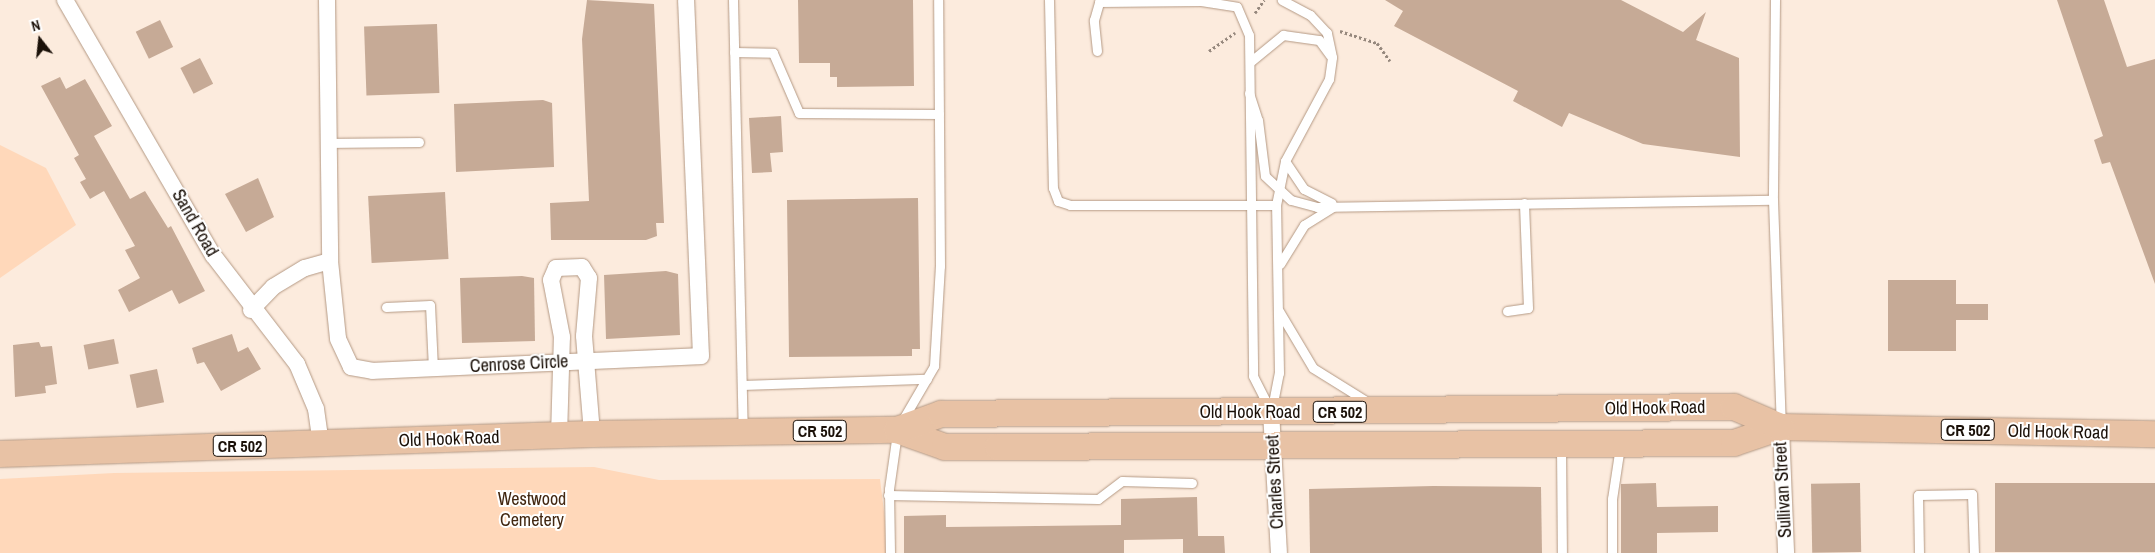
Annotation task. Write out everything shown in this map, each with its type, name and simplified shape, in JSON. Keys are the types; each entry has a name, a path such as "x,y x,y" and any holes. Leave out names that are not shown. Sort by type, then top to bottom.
{"main road":[{"name":"Old Hook Road","path":"0,454 592,434 897,430 941,414 1272,411 1397,413 1734,407 1781,426 2155,434"},
{"name":"Old Hook Road","path":"897,430 945,447 1620,446 1734,443 1781,426"}],"street":[{"name":"Sand Road","path":"65,0 213,255 251,310 297,364 316,409 321,443"},
{"name":"Cenrose Circle","path":"327,0 330,260 338,339 351,367 433,368 700,356 686,0"},
{"path":"251,310 273,287 305,268 330,260"},
{"path":"559,436 561,362 552,280 556,268 582,267 589,278 586,361 592,434"},
{"name":"Charles Street","path":"1272,411 1272,447 1279,553"},
{"name":"Sullivan Street","path":"1781,426 1786,553"}],"lane":[{"path":"734,0 743,432"},
{"path":"890,553 888,495 897,430 934,366 940,266 938,0"},
{"path":"1049,0 1053,188 1058,201 1070,205 1276,205"},
{"path":"1099,2 1111,0"},
{"path":"1272,411 1279,373 1276,205 1286,161 1329,78 1332,57 1327,33 1310,15 1282,0"},
{"path":"1775,0 1773,200 1781,426"},
{"path":"1099,2 1201,1 1237,6 1249,35 1249,205 1253,376 1272,411"},
{"path":"1096,51 1094,20 1099,2"},
{"path":"1250,62 1283,35 1319,40 1332,57"},
{"path":"734,52 772,53 799,114 939,114"},
{"path":"1249,92 1258,120 1265,176 1279,192 1317,207 1337,205 1773,200"},
{"path":"328,143 419,142"},
{"path":"1286,161 1304,190 1337,205"},
{"path":"1507,311 1528,308 1524,203"},
{"path":"1278,267 1304,225 1337,205"},
{"path":"386,307 430,305 433,368"},
{"path":"1278,310 1313,368 1351,395 1397,413"},
{"path":"742,385 927,379"},
{"path":"1560,446 1562,553"},
{"path":"1612,553 1612,499 1620,446"},
{"path":"888,495 1098,499 1122,481 1192,483"},
{"path":"1919,553 1918,495 1972,494 1974,553"}],"path":[{"path":"1327,33 1347,30 1377,43 1390,61"}],"green space":[{"path":"0,145 46,168 76,225 0,278"},
{"name":"Westwood Cemetery","path":"594,467 659,480 880,479 889,553 0,553 0,479 114,473"}],"building":[{"path":"587,0 654,4 664,223 656,223 657,236 646,240 551,240 550,203 589,201 582,39"},
{"path":"798,0 913,0 914,86 837,87 837,77 830,77 830,63 799,63"},
{"path":"1385,0 1621,0 1683,32 1706,12 1696,40 1739,58 1740,157 1643,144 1569,113 1562,127 1513,101 1518,91 1394,26 1403,11"},
{"path":"2057,0 2104,0 2127,67 2155,59 2155,284 2110,162 2102,164 2094,140 2103,136"},
{"path":"160,20 173,47 149,59 136,32"},
{"path":"437,24 439,93 366,96 364,27"},
{"path":"200,58 213,84 194,94 180,68"},
{"path":"60,77 66,89 85,79 112,126 94,136 130,199 145,191 168,228 171,226 205,291 179,304 172,290 129,312 118,290 140,278 125,250 135,246 104,191 90,199 80,182 86,179 74,158 79,155 41,86"},
{"path":"543,100 552,103 554,167 456,172 454,104"},
{"path":"781,116 783,152 770,153 772,172 752,173 749,118"},
{"path":"258,178 274,217 246,232 225,194"},
{"path":"445,192 449,259 372,263 368,196"},
{"path":"918,198 920,349 912,349 912,356 789,357 787,200"},
{"path":"666,271 678,274 680,335 606,339 604,275"},
{"path":"522,276 534,278 535,341 462,343 460,278"},
{"path":"1888,280 1956,280 1956,304 1988,304 1988,320 1956,320 1956,351 1888,351"},
{"path":"232,334 238,352 248,347 261,369 221,391 204,362 197,364 192,348"},
{"path":"114,339 119,364 88,369 84,345"},
{"path":"39,342 41,347 52,346 57,384 45,386 46,393 15,397 13,345"},
{"path":"157,369 164,402 137,408 130,375"},
{"path":"1656,483 1657,507 1718,506 1718,532 1657,533 1657,553 1621,553 1621,484"},
{"path":"1860,483 1861,552 1812,553 1811,484"},
{"path":"1995,483 2155,483 2155,552 1995,552"},
{"path":"1433,486 1541,487 1542,553 1310,553 1309,489"},
{"path":"1197,497 1198,536 1224,536 1225,553 1183,553 1183,539 1124,540 1124,553 904,553 904,516 946,515 946,527 1121,525 1121,499"}]}
